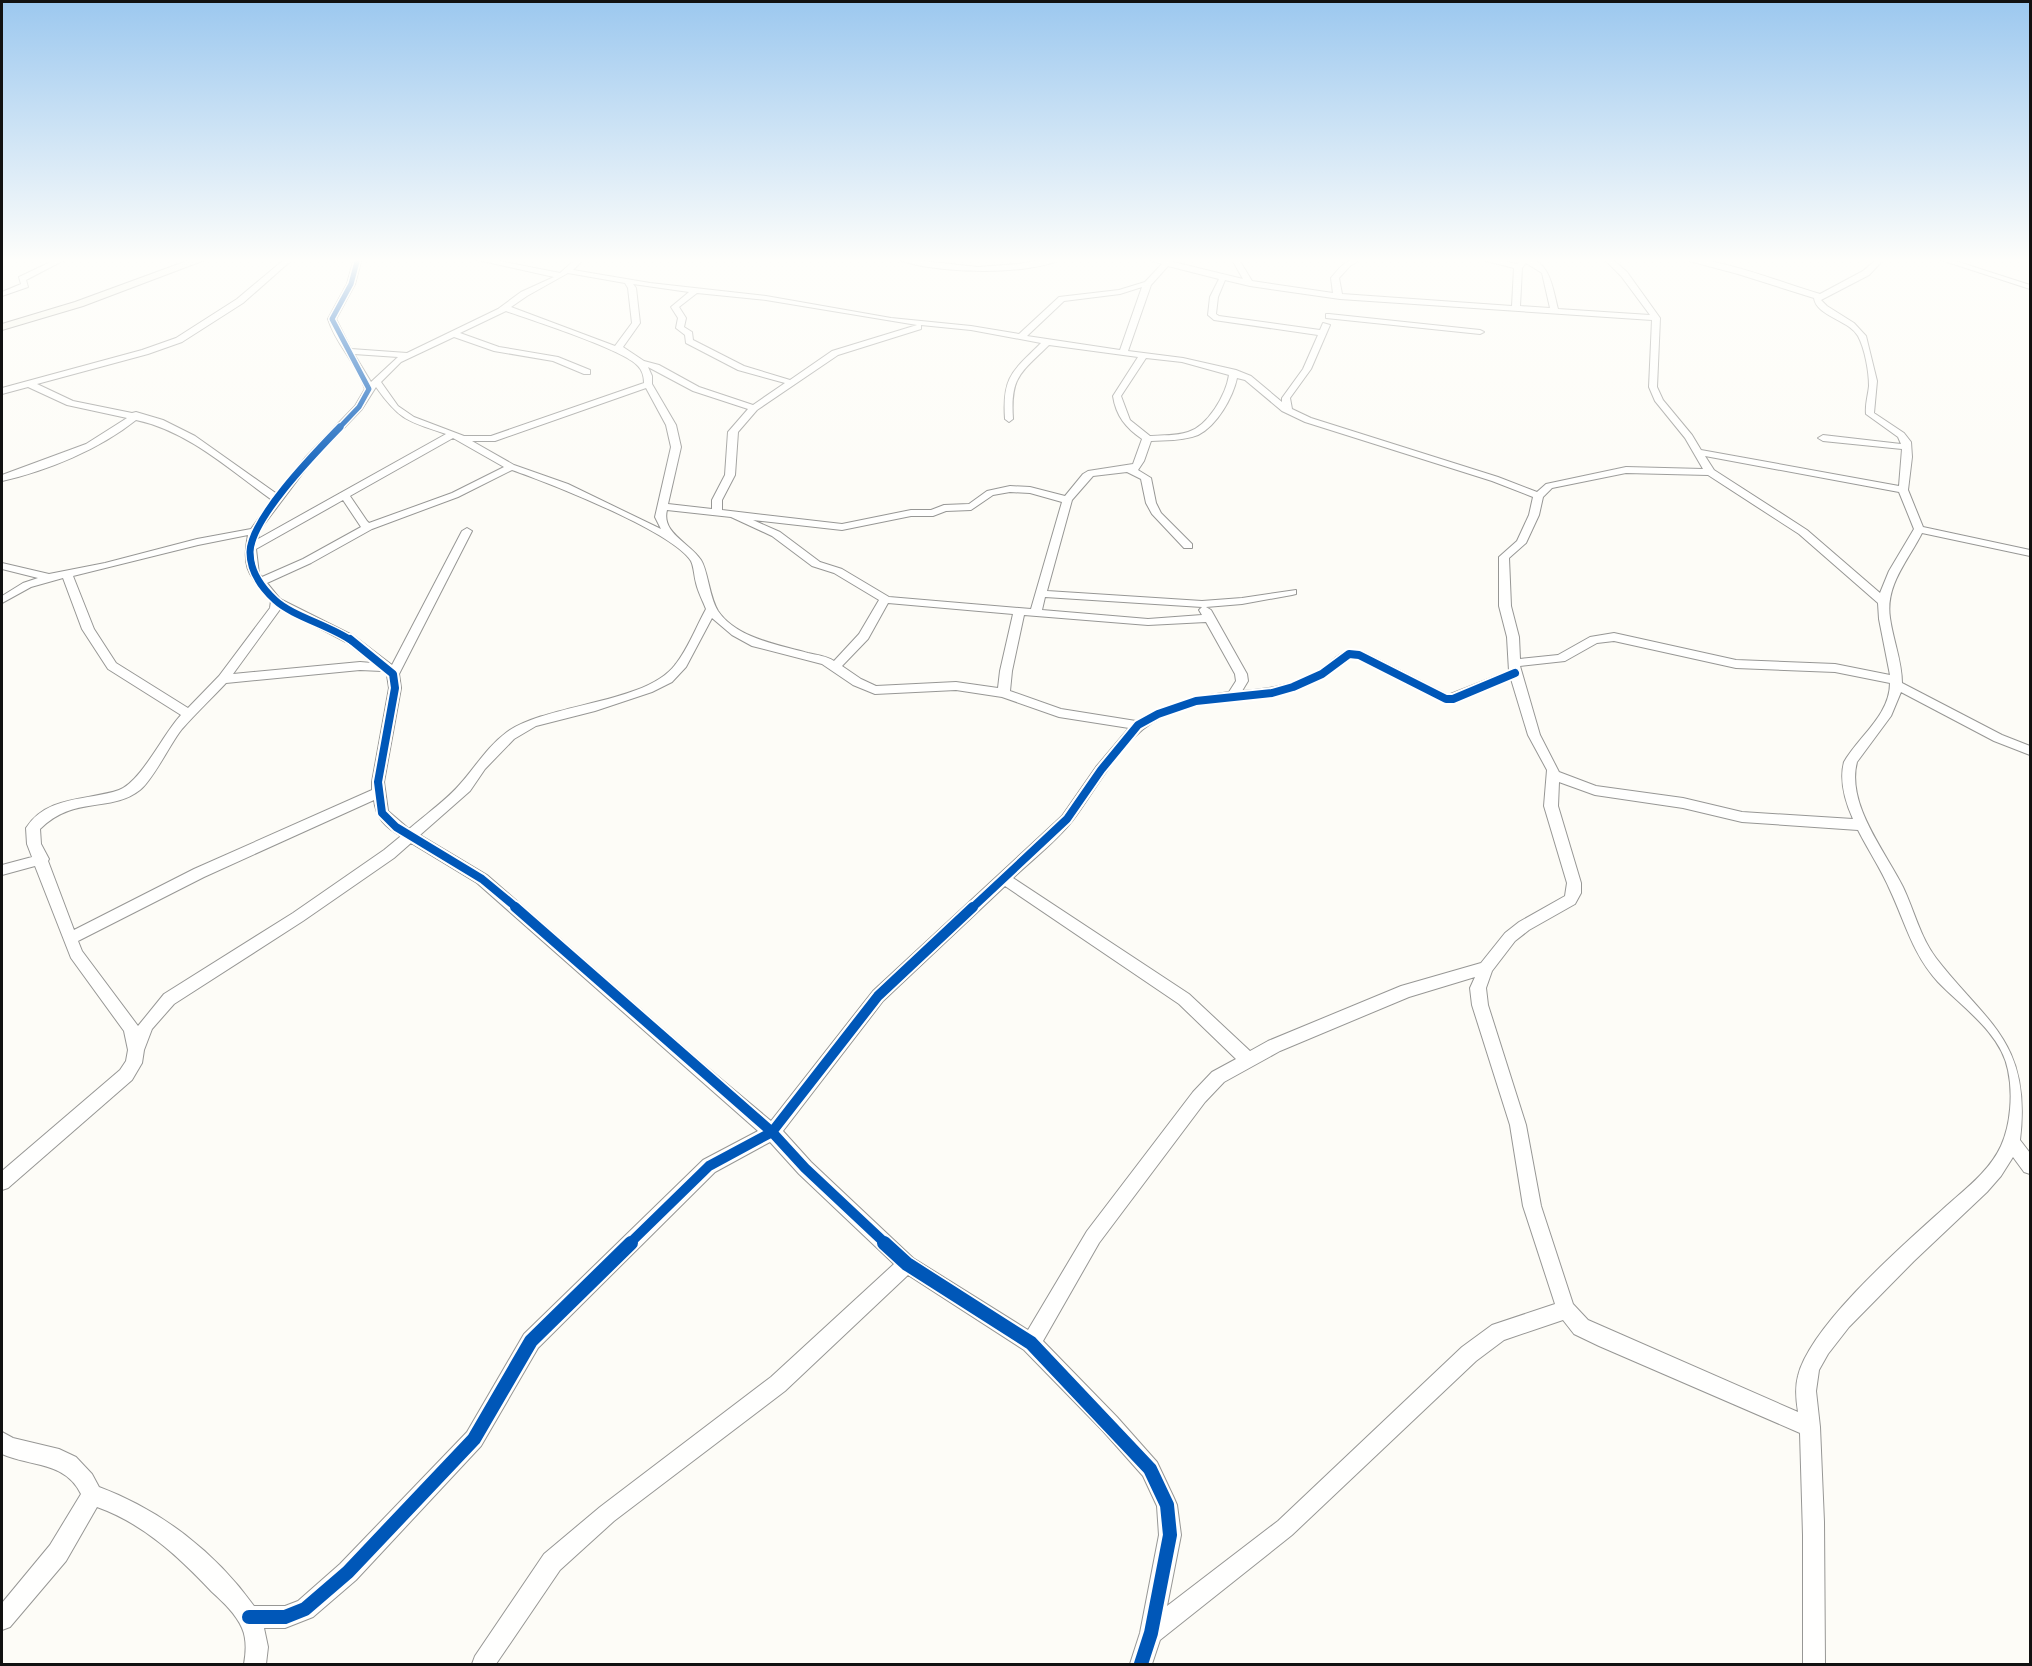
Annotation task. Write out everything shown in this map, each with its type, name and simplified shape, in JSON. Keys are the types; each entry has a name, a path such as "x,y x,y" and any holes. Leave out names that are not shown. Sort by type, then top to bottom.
{"street":[{"path":"2,391 126,357 186,336"},
{"path":"340,336 373,386 404,415 418,423 458,436 511,467 565,486 670,537 686,549 697,562 711,610 725,625 756,643 803,654 836,666 857,682 875,690 956,686 1004,693 1059,713 1138,725"},
{"path":"391,671 350,639 276,601 259,583 251,564 250,548 254,531 308,460 359,406 373,386 394,364 446,336"},
{"path":"459,336 497,349 555,359 587,372"},
{"path":"581,336 622,351 641,363 656,367 696,389 754,408"},
{"path":"622,351 619,345 626,336"},
{"path":"688,336 689,341 741,368 793,383"},
{"path":"717,511 717,500 730,475 733,432 754,408 835,352 888,336"},
{"path":"1014,336 1046,343 1122,354 1183,360 1233,372 1256,384 1288,411 1308,420 1495,479 1538,496"},
{"path":"1122,354 1132,336"},
{"path":"1288,411 1286,398 1307,369 1323,336"},
{"path":"1655,336 1653,387 1659,401 1679,422 1710,472 1803,531 1883,601"},
{"path":"1862,336 1873,384 1869,402 1870,414 1901,435 1906,447 1903,490 1919,529"},
{"path":"1009,419 1006,391 1012,378 1046,343"},
{"path":"350,351 407,355"},
{"path":"1143,356 1117,396 1122,417 1128,426 1148,439"},
{"path":"641,363 648,376 648,384 667,415 676,441 660,517 670,537"},
{"path":"1131,470 1141,461 1143,444 1148,439 1190,434 1202,429 1226,398 1233,384 1233,372"},
{"path":"27,383 70,403 136,415 160,422 192,438 278,500"},
{"path":"250,548 343,494 458,436 492,439 648,384"},
{"path":"2,478 96,444 112,435 136,415"},
{"path":"1823,438 1906,447"},
{"path":"1698,452 1903,490"},
{"path":"259,583 307,561 368,527 454,495 511,467"},
{"path":"1035,614 1067,500 1091,473 1131,470 1146,478 1151,503 1157,514 1188,546"},
{"path":"1710,472 1626,470 1558,483 1538,496 1524,538 1504,556 1502,563 1505,606 1515,668 1534,735 1553,775 1551,806 1574,883 1574,893 1570,900 1544,913 1510,938 1486,968 1478,988 1478,996 1518,1125 1532,1206 1566,1310 1581,1327 1605,1339 1810,1427"},
{"path":"662,506 842,527 911,513 933,513 944,508 971,507 990,493 1010,489 1030,490 1067,500"},
{"path":"343,494 353,502 358,518 368,527"},
{"path":"730,513 776,534 816,564 838,571 885,599 1019,613 1148,622 1208,618"},
{"path":"1814,1665 1811,1614 1814,1540 1810,1427 1805,1390 1809,1371 1828,1335 1921,1240 1992,1176 2011,1142 2019,1086 2016,1062 2002,1038 1929,960 1916,937 1888,871 1863,825 1850,788 1848,770 1851,758 1888,713 1896,682 1883,601 1888,586 1919,529"},
{"path":"1919,529 2031,553"},
{"path":"2,600 27,585 49,578 106,566 167,549 254,531"},
{"path":"466,531 445,578 391,671 394,688 381,757 379,792 382,813 409,836 482,879 512,904 697,1069 772,1132 805,1168 906,1264 1031,1343 1110,1424 1150,1469 1167,1504 1169,1547 1151,1633 1141,1665"},
{"path":"2,566 49,578"},
{"path":"67,574 88,629 112,666 188,714"},
{"path":"1042,594 1202,604 1242,601 1292,592"},
{"path":"836,666 864,636 885,599"},
{"path":"136,1050 131,1029 76,954 32,835 39,821 58,808 76,801 122,794 137,786 188,714 223,679 273,614 276,601"},
{"path":"1202,604 1241,674 1242,681 1233,695"},
{"path":"2,1182 126,1075 134,1063 136,1050 146,1025 169,999 298,917 389,854 465,788 480,766 521,728 648,689 668,679 680,667 711,610"},
{"path":"1004,693 1006,671 1019,613"},
{"path":"249,1617 285,1617 305,1609 348,1572 474,1439 531,1341 709,1166 772,1132 878,996 929,945 1005,879 1067,819 1101,770 1138,725 1175,707 1233,695 1272,693 1293,687 1322,674 1345,655 1353,653 1446,699 1453,699 1515,668 1561,658 1594,640 1614,637 1736,664 1835,668 1896,682 1998,738 2031,751"},
{"path":"223,679 349,667 391,671"},
{"path":"1553,775 1595,790 1683,803 1742,817 1863,825"},
{"path":"70,939 199,873 379,792"},
{"path":"2,870 42,859"},
{"path":"1005,879 1184,999 1249,1061"},
{"path":"1031,1343 1093,1237 1199,1097 1218,1077 1274,1046 1406,991 1486,968"},
{"path":"2011,1142 2031,1166"},
{"path":"483,1665 552,1562 607,1514 778,1384 906,1264"},
{"path":"1151,1633 1285,1528 1469,1354 1499,1332 1566,1310"},
{"path":"2,1442 9,1447 69,1461 87,1482 92,1495 117,1505 161,1529 182,1546 249,1617 259,1651 255,1665"},
{"path":"2,1619 58,1553 92,1495"}],"cycle path":[{"path":"339,336 362,372 369,389 359,407 308,460 254,531 250,553 254,574 276,601 350,639 393,674 395,688 378,782 382,813 396,827 482,879 512,904 697,1069 772,1132 805,1168 907,1264 1031,1343 1110,1424 1150,1469 1167,1505 1170,1535 1151,1633 1141,1664"},
{"path":"249,1617 285,1617 305,1609 348,1572 474,1439 531,1341 709,1166 772,1132 878,996 1067,819 1101,770 1138,725 1158,714 1196,701 1233,695 1272,693 1293,687 1322,674 1349,654 1359,655 1446,699 1453,699 1515,673"}]}
